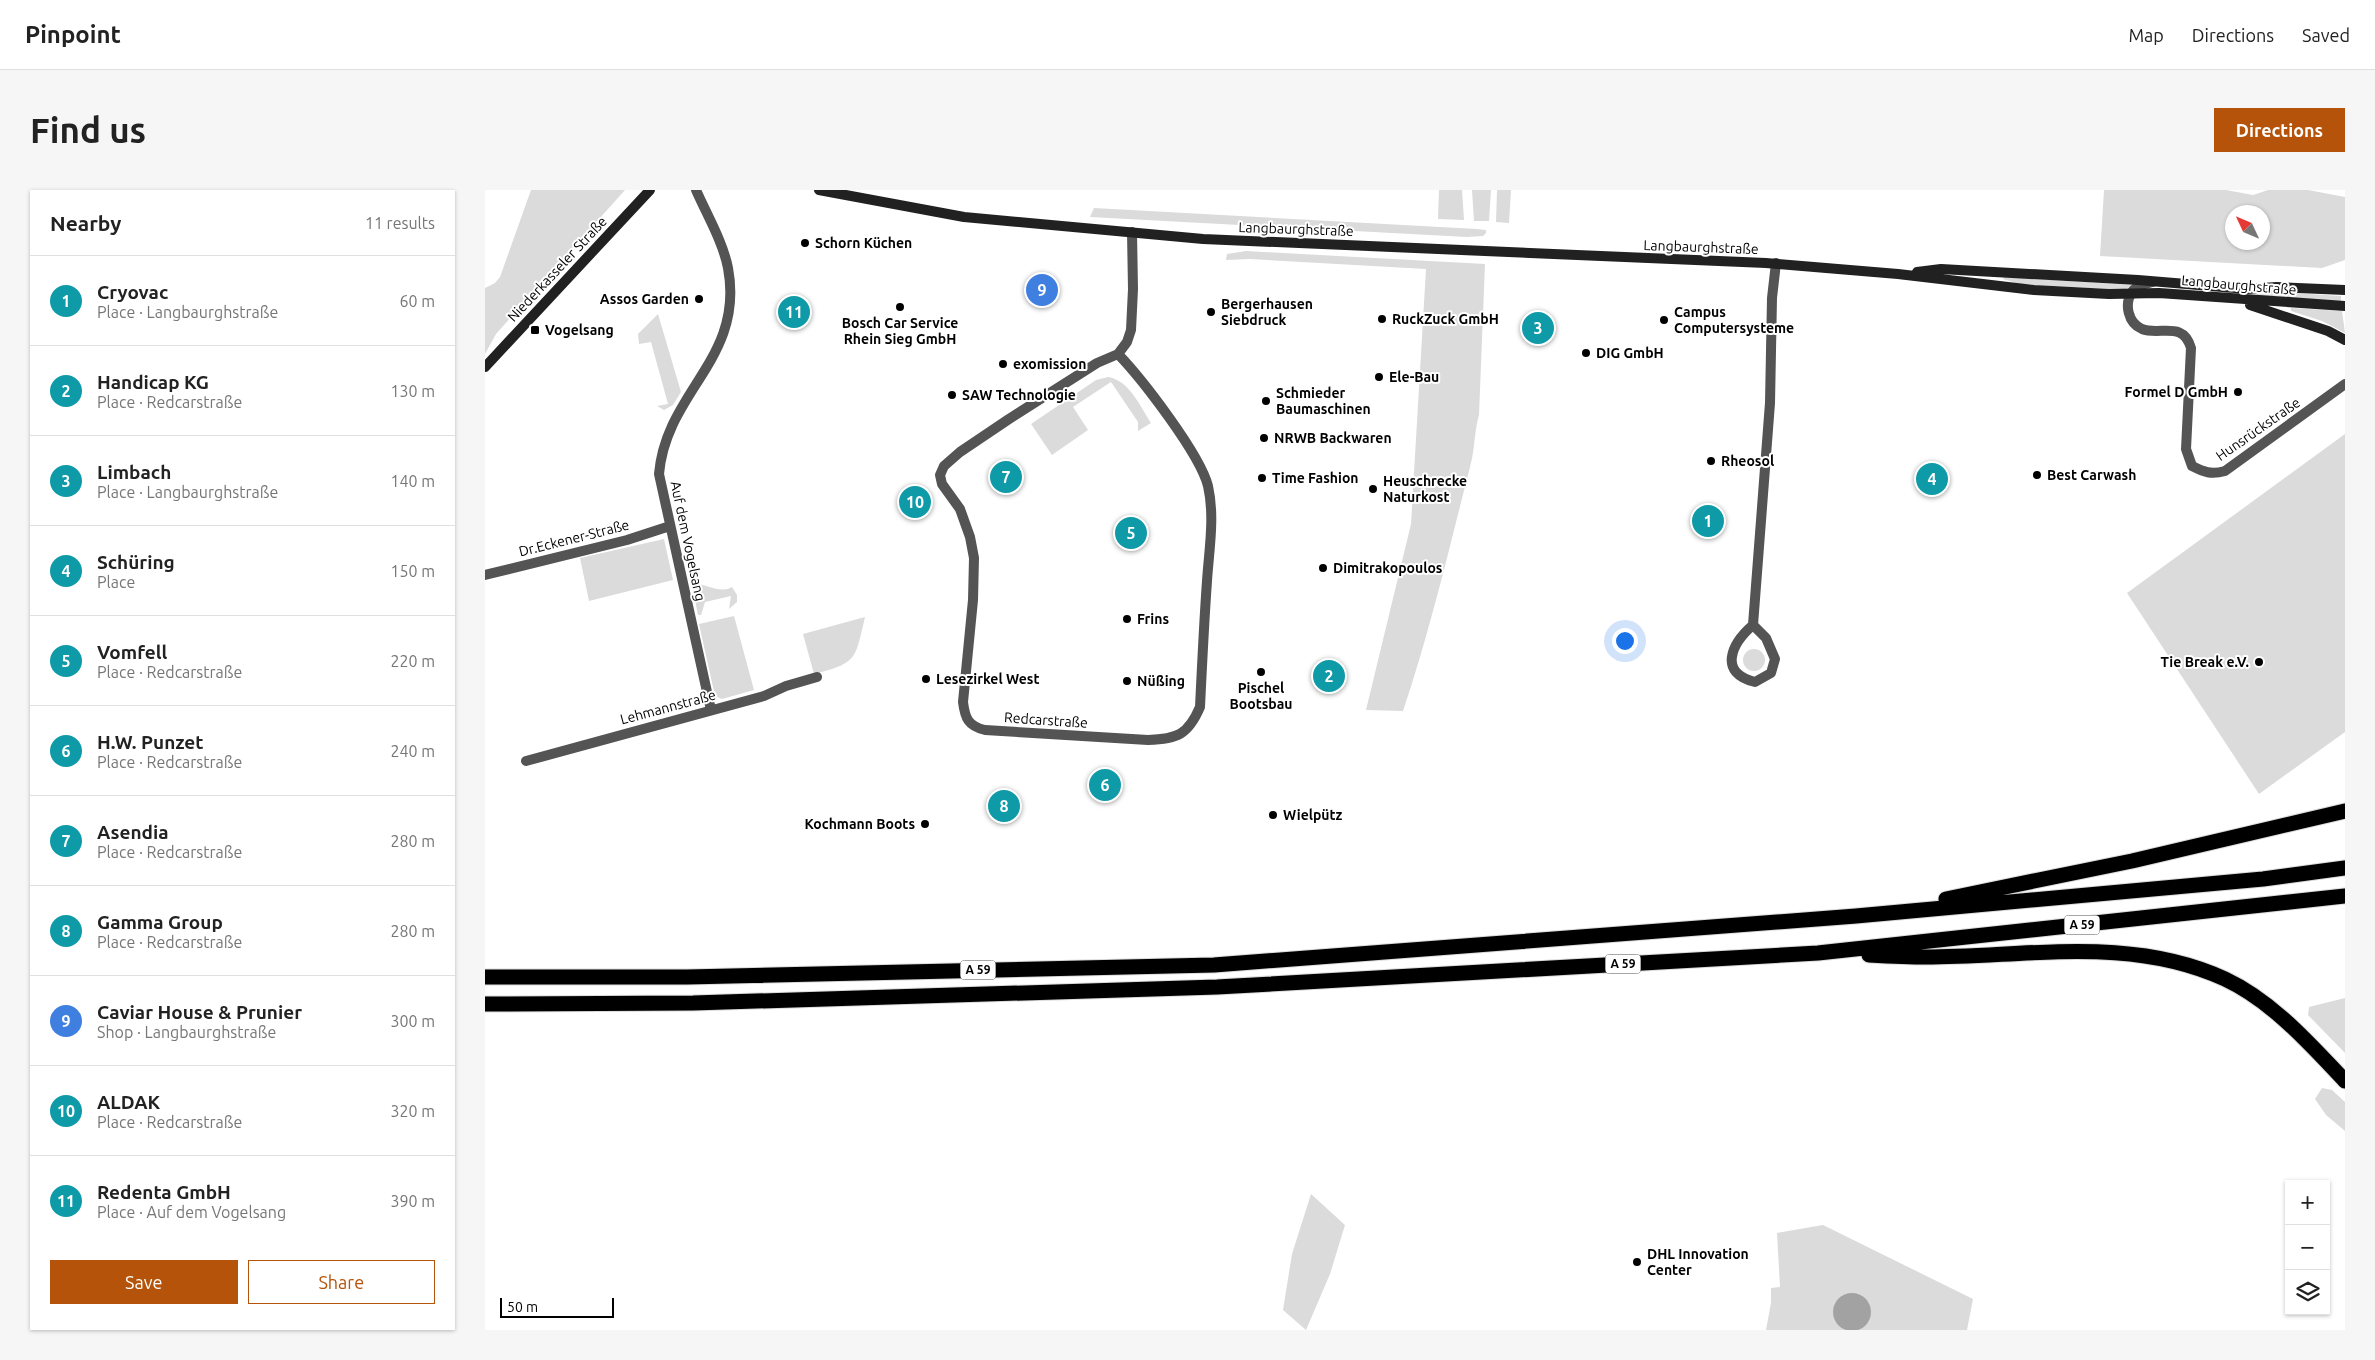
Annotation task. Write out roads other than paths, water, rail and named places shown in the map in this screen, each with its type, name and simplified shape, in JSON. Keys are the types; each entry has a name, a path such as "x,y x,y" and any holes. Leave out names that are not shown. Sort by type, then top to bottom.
{"highway":[{"path":"1856,916 2123,863 2345,811"},
{"name":"A 59","path":"485,977 687,977 1214,965 1856,916 2263,879 2345,868"},
{"name":"A 59","path":"485,1004 693,1003 1217,987 1818,953 2345,896"},
{"path":"1818,953 1926,957 2072,950 2157,956 2225,979 2264,1002 2307,1040 2345,1080"}],"main road":[{"name":"Niederkasseler Straße","path":"485,367 650,190"},
{"name":"Langbaurghstraße","path":"819,190 964,216 1203,239 1776,263 1898,274 2034,290 2220,297 2345,306"},
{"name":"Langbaurghstraße","path":"1898,274 1941,269 2154,281 2247,289 2277,287 2345,290"},
{"path":"2220,297 2275,311 2328,330 2345,340"}],"street":[{"name":"Auf dem Vogelsang","path":"697,190 727,267 730,314 719,348 685,400 661,455 659,474 711,710"},
{"path":"1117,354 1127,342 1131,330 1133,289 1132,232"},
{"name":"Langbaurghstraße","path":"1753,625 1770,403 1772,298 1776,263"},
{"name":"Langbaurghstraße","path":"2131,293 2139,286 2154,281"},
{"name":"Hunsrückstraße","path":"2131,293 2128,308 2130,319 2133,322 2142,329 2175,331 2187,336 2190,342 2186,449 2192,466 2204,472 2213,474 2225,471 2345,384"},
{"name":"Redcarstraße","path":"1117,354 1137,374 1164,413 1199,464 1207,484 1211,518 1200,707 1192,722 1181,735 1166,739 985,730 973,726 965,717 963,702 973,600 974,558 971,537 960,509 942,484 940,475 942,470 960,452 1097,363 1117,354"},
{"name":"Dr.Eckener-Straße","path":"485,575 627,540 670,526"},
{"path":"1753,625 1766,638 1775,659 1771,673 1755,682 1738,674 1731,661 1736,644 1753,625"},
{"name":"Lehmannstraße","path":"526,760 764,696 786,686 817,677"}],"place":[{"name":"Schorn Küchen","path":"805,243"},
{"name":"Caviar House & Prunier","path":"1042,290"},
{"name":"Assos Garden","path":"699,299"},
{"name":"Bosch Car Service Rhein Sieg GmbH","path":"900,307"},
{"name":"Redenta GmbH","path":"794,312"},
{"name":"Bergerhausen Siebdruck","path":"1211,312"},
{"name":"RuckZuck GmbH","path":"1382,319"},
{"name":"Campus Computersysteme","path":"1664,320"},
{"name":"Limbach","path":"1538,328"},
{"name":"Vogelsang","path":"535,330"},
{"name":"DIG GmbH","path":"1586,353"},
{"name":"exomission","path":"1003,364"},
{"name":"Ele-Bau","path":"1379,377"},
{"name":"Formel D GmbH","path":"2238,392"},
{"name":"SAW Technologie","path":"952,395"},
{"name":"Schmieder Baumaschinen","path":"1266,401"},
{"name":"NRWB Backwaren","path":"1264,438"},
{"name":"Rheosol","path":"1711,461"},
{"name":"Best Carwash","path":"2037,475"},
{"name":"Asendia","path":"1006,477"},
{"name":"Time Fashion","path":"1262,478"},
{"name":"Schüring","path":"1932,479"},
{"name":"Heuschrecke Naturkost","path":"1373,489"},
{"name":"ALDAK","path":"915,502"},
{"name":"Cryovac","path":"1708,521"},
{"name":"Vomfell","path":"1131,533"},
{"name":"Dimitrakopoulos","path":"1323,568"},
{"name":"Frins","path":"1127,619"},
{"name":"Tie Break e.V.","path":"2259,662"},
{"name":"Pischel Bootsbau","path":"1261,672"},
{"name":"Handicap KG","path":"1329,676"},
{"name":"Lesezirkel West","path":"926,679"},
{"name":"Nüßing","path":"1127,681"},
{"name":"H.W. Punzet","path":"1105,785"},
{"name":"Gamma Group","path":"1004,806"},
{"name":"Wielpütz","path":"1273,815"},
{"name":"Kochmann Boots","path":"925,824"},
{"name":"DHL Innovation Center","path":"1637,1262"}]}
